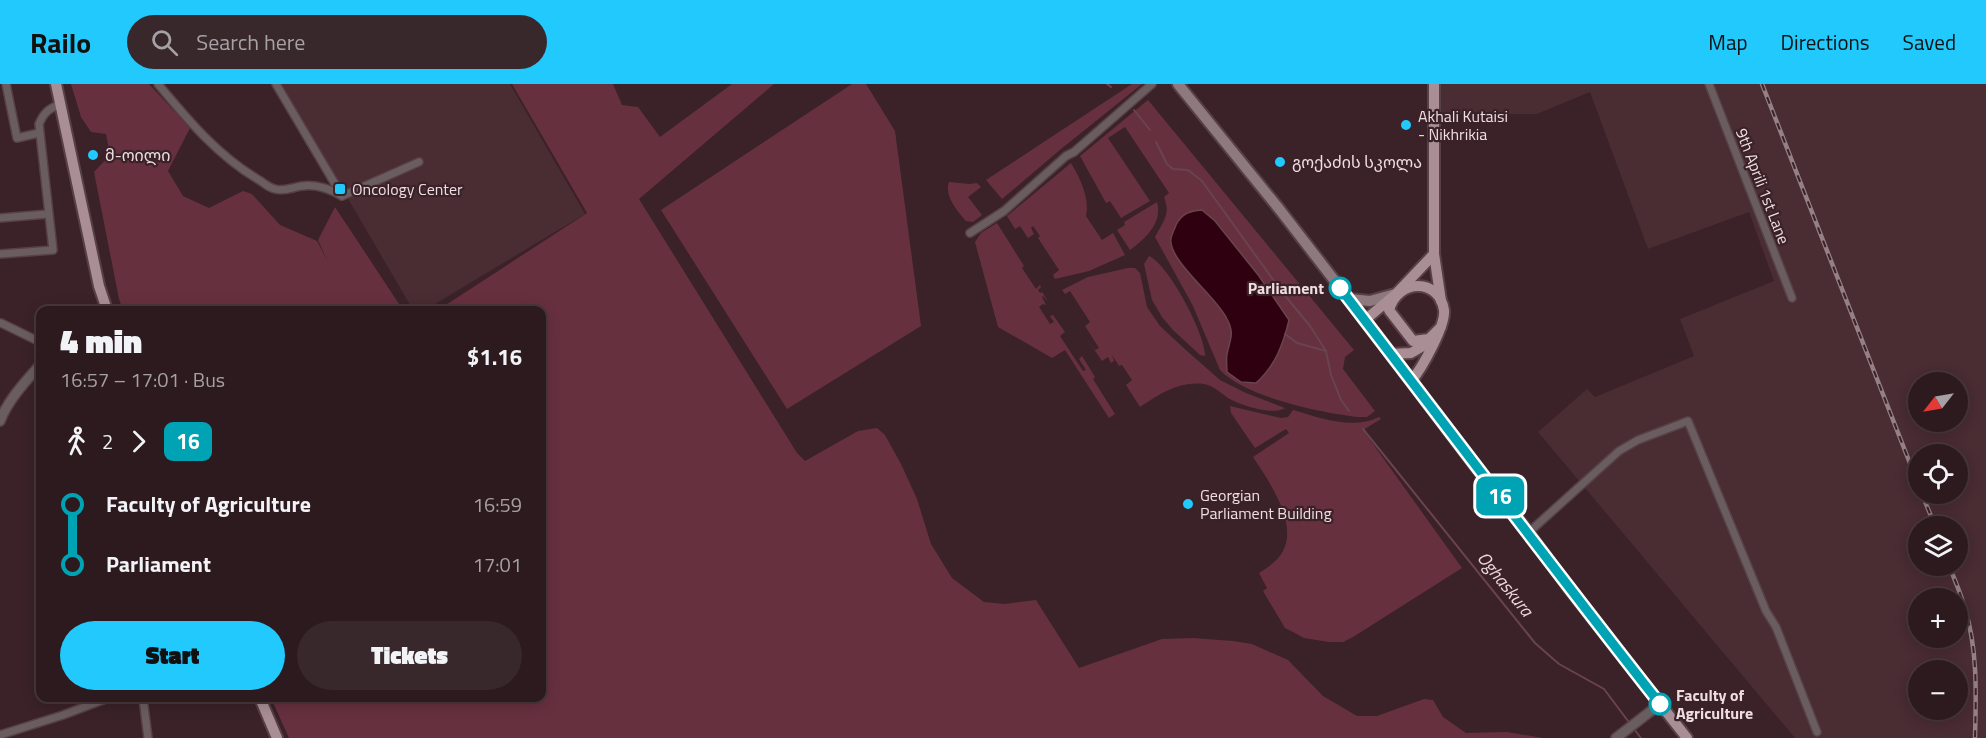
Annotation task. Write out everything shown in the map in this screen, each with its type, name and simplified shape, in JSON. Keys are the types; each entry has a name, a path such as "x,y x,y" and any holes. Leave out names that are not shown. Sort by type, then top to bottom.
{"main road":[{"path":"56,84 104,306"},
{"path":"1178,84 1280,210 1571,591 1687,738"},
{"path":"1412,380 1422,368 1444,316 1434,254 1434,84"},
{"path":"1434,254 1396,294 1389,310 1413,341 1429,339 1441,327"},
{"path":"1365,320 1405,288 1426,287 1442,301"},
{"path":"1349,299 1370,301 1396,294"},
{"path":"1391,354 1411,353 1435,339"},
{"path":"262,702 277,738"}],"street":[{"path":"6,84 17,138 39,133"},
{"path":"158,84 199,132 254,178 273,189 286,190 302,186 316,186 332,190 342,196"},
{"path":"276,84 342,196"},
{"path":"970,233 994,219 1152,84"},
{"name":"9th Aprili 1st Lane","path":"1709,84 1792,298"},
{"path":"0,254 53,250 39,124 42,116 48,110 60,104"},
{"path":"342,196 419,162"},
{"path":"0,218 48,214"},
{"path":"1,323 36,340"},
{"path":"0,421 36,370"},
{"path":"1528,533 1619,452 1638,440 1688,421 1766,611 1776,627 1817,732"},
{"path":"0,735 97,702"},
{"path":"144,702 148,738"},
{"path":"1616,738 1660,704"}],"shaded area":[{"path":"71,84 149,84 190,128 168,171 183,196 209,208 243,191 252,194 280,225 317,241 327,260 318,240 335,207 400,306 122,306 94,172 110,155 106,134 91,132 81,117"},
{"path":"281,84 510,84 585,214 432,306 411,306"},
{"path":"512,84 613,84 622,105 638,107 660,137 732,84 774,84 639,199 797,453 805,461 858,431 877,428 885,435 901,464 917,499 931,544 952,578 984,602 1005,604 1036,600 1079,668 1162,639 1193,638 1233,641 1252,644 1288,660 1323,696 1357,716 1377,716 1424,699 1433,700 1443,717 1466,733 1507,732 1543,738 289,738 273,702 546,702 546,306 444,306 587,213"},
{"path":"852,84 866,84 895,131 921,326 787,409 661,210"},
{"path":"1132,84 1142,84 1002,199 986,180"},
{"path":"1432,84 1986,84 1986,738 1795,738 1538,432 1587,389 1595,397 1694,356 1680,319 1774,281 1749,212 1648,249 1590,92 1537,114 1431,114"},
{"path":"1148,100 1354,350 1345,357 1343,369 1375,411 1367,417 1325,412 1265,396 1232,380 1220,370 1193,306 1155,237 1165,218 1167,209 1164,197 1169,193 1125,127 1108,138 1150,201 1121,218 1110,201 1106,203 1080,156"},
{"path":"1071,163 1081,182 1087,202 1086,216 1102,240 1113,233 1125,255 1089,271 1055,279 1053,275 1059,270 1038,238 1040,236 1033,226 1031,228 1034,234 1028,238 1020,226 1015,229 1007,216"},
{"path":"949,182 977,183 981,187 968,197 982,215 973,222 966,221 955,208 950,197"},
{"path":"1157,202 1155,224 1147,236 1130,250 1117,230 1125,225 1124,222"},
{"path":"1202,210 1215,221 1259,276 1289,320 1277,354 1268,370 1256,383 1241,382 1227,372 1231,336 1229,324 1222,310 1184,267 1172,247 1171,236 1181,218 1190,212"},
{"path":"997,223 1024,266 1022,268 1036,289 1040,285 1038,290 1048,301 1043,296 1046,305 1039,307 1050,324 1054,322 1050,316 1053,315 1065,332 1060,336 1083,371 1086,370 1079,359 1082,356 1095,377 1093,379 1115,414 1109,418 1065,350 1052,358 998,327 975,242 981,233"},
{"path":"1149,256 1166,272 1176,286 1193,317 1205,356 1200,355 1173,330 1152,300 1144,264"},
{"path":"1135,268 1140,273 1147,307 1160,326 1187,351 1220,380 1285,408 1273,411 1256,409 1233,401 1211,386 1204,384 1186,384 1140,407 1126,385 1132,380 1122,365 1119,366 1112,355 1114,361 1111,363 1108,357 1102,361 1087,339 1095,350 1099,348 1085,326 1090,322 1070,291 1065,294 1062,290 1088,277"},
{"path":"1230,406 1281,418 1288,417 1293,410 1347,423 1369,421 1379,417 1381,419 1363,430 1462,568 1343,642 1304,638 1285,628 1263,591 1267,588 1259,573 1281,555 1287,540 1287,528 1280,502 1253,457 1289,433 1286,429 1255,448 1231,413"}],"waterway":[{"name":"Oghaskura","path":"1107,84 1111,87"},
{"name":"Oghaskura","path":"1134,110 1150,130"},
{"name":"Oghaskura","path":"1156,142 1167,164 1173,169 1188,170 1202,181 1282,292 1310,326 1326,351 1331,375 1341,400 1349,411"},
{"path":"1285,334 1297,343 1326,351"},
{"name":"Oghaskura","path":"1363,429 1535,643 1559,664 1604,689 1631,725"},
{"name":"Oghaskura","path":"1634,729 1641,738"}],"railway":[{"path":"1762,84 1908,458"},
{"path":"1926,504 1931,516"},
{"path":"1953,576 1963,603 1972,641 1975,673 1975,738"}],"bus line":[{"name":"16","path":"1340,288 1660,704"}],"place":[{"name":"Akhali Kutaisi - Nikhrikia","path":"1406,125"},
{"name":"მ-ოილი","path":"93,155"},
{"name":"გოქაძის სკოლა","path":"1280,162"},
{"name":"Oncology Center","path":"340,189"},
{"name":"Parliament","path":"1340,288"},
{"name":"Georgian Parliament Building","path":"1188,504"},
{"name":"Faculty of Agriculture","path":"1660,704"}]}
